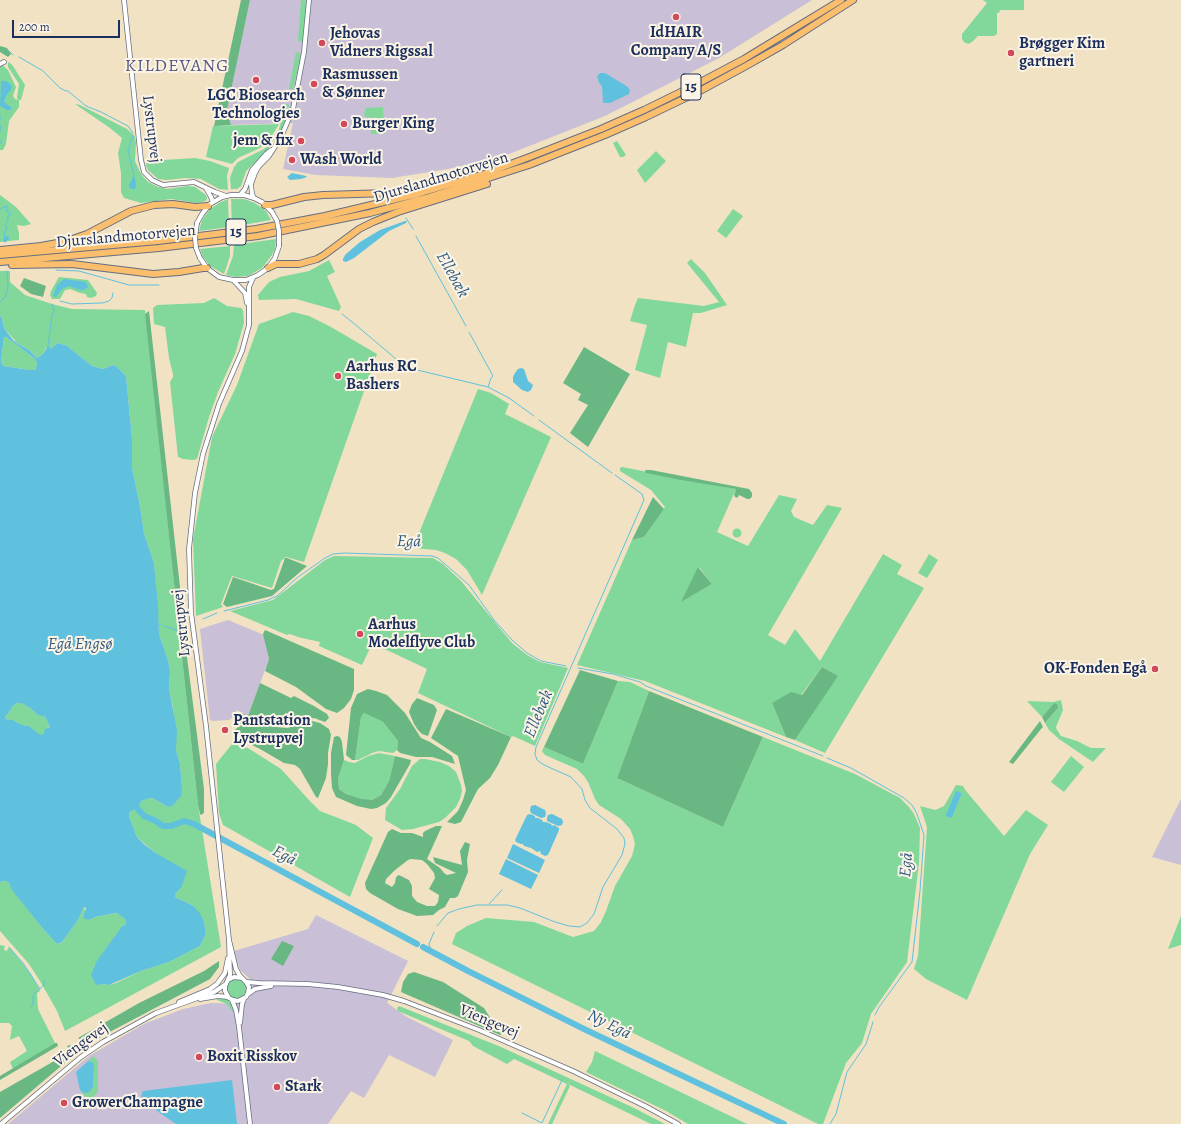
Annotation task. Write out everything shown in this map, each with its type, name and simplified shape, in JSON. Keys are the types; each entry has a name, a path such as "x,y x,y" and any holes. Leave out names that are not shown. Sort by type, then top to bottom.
{"highway":[{"name":"Djurslandmotorvejen","path":"0,255 158,241 256,229 360,208 417,194 484,174 602,129 695,85 780,38 841,0"},
{"name":"Djurslandmotorvejen","path":"0,262 159,248 258,236 327,223 396,207 479,182 529,165 605,135 698,92 783,45 853,0"},
{"path":"268,268 276,264 299,264 317,259 354,233 373,222 531,168 605,135"},
{"path":"265,205 272,205 298,198 323,195 390,193 415,189 532,156"},
{"path":"0,250 63,242 86,234 131,212 154,205 173,204 195,207 210,204"},
{"path":"0,265 57,263 153,274 207,268"}],"street":[{"name":"Lystrupvej","path":"124,0 142,168 147,176 163,185 194,182 226,196"},
{"path":"254,198 251,190 252,178 259,166 269,156 286,126 292,109 304,52 309,0"},
{"path":"240,195 245,190 252,170 266,154 273,149"},
{"path":"204,186 209,193 210,204"},
{"path":"240,195 254,198 265,205 272,212 278,226 280,236 280,246 275,258 268,268 253,278 234,280 219,277 207,268 200,258 196,248 195,238 197,223 210,204 226,196 240,195"},
{"name":"Lystrupvej","path":"227,982 230,970 229,940 192,612 189,567 190,528 202,454 219,404 242,351 249,324 250,287 253,278"},
{"name":"Lystrupvej","path":"234,280 244,293 249,312"},
{"name":"Lystrupvej","path":"229,940 236,969 244,980"},
{"path":"164,1010 185,999 210,989 217,984 223,978 226,970 229,946"},
{"path":"240,1027 235,1008 225,990 227,982 236,977 244,980 248,987 247,994 241,1007 240,1027 250,1124"},
{"name":"Viengevej","path":"244,980 254,983 308,984 338,987 383,995 411,1004 479,1030 573,1071 678,1124"},
{"name":"Viengevej","path":"1,1124 80,1057 99,1044 120,1031 164,1010 216,991 227,982"},
{"name":"Viengevej","path":"247,994 255,989 279,984"},
{"name":"Viengevej","path":"186,1002 211,997 223,996 230,998"},
{"path":"230,998 238,1001 244,998"}],"shaded area":[{"path":"250,0 812,0 719,58 605,116 504,156 448,169 392,178 316,175 283,169 293,123 231,125 227,110"},
{"path":"228,620 264,635 269,659 248,716 237,710 233,717 229,720 213,721 210,720 200,629"},
{"path":"1181,799 1181,865 1152,857"},
{"path":"316,915 408,961 387,1003 407,1017 453,1040 435,1077 389,1055 364,1098 351,1091 328,1124 8,1124 89,1056 144,1024 183,1009 211,1003 244,1003 249,998 252,987 249,978 240,970 234,951 308,929"}],"green space":[{"path":"241,0 250,0 227,110 231,125 214,126"},
{"path":"301,0 306,0 306,20 303,42 298,41"},
{"path":"983,0 1024,0 1024,10 1000,10 999,13 997,13 997,34 994,36 978,36 968,44 962,39 962,34 987,3"},
{"path":"0,46 7,48 11,54 8,57 0,52"},
{"path":"296,52 300,53 301,57 293,89 289,89"},
{"path":"9,62 25,85 21,100 19,100 19,107 9,121 6,144 3,150 0,150 0,66 2,65 8,70 16,87 13,96 18,100 19,84 8,67"},
{"path":"75,104 80,105 127,129 133,134 136,143 135,161 141,174 148,182 158,187 167,189 188,186 195,187 206,195 206,201 197,203 171,199 141,203 124,198 121,192 121,173 118,153 122,138"},
{"path":"286,104 289,105 287,115 283,128 275,141 273,140 279,129"},
{"path":"383,107 385,134 371,134 371,129 377,128 378,124 375,118 365,117 364,113 366,108"},
{"path":"279,124 270,139 260,148 238,158 232,164 206,157 213,126"},
{"path":"273,141 265,153 246,171 241,186 237,189 231,189 230,178 234,167 238,162 264,149"},
{"path":"617,141 626,155 623,157 620,157 613,143"},
{"path":"656,151 666,161 645,183 637,170"},
{"path":"195,158 210,161 229,168 227,176 228,190 219,189 201,179 158,179 148,170 146,165 147,161"},
{"path":"0,195 16,207 31,224 24,226 17,225 19,240 0,242"},
{"path":"228,199 229,227 199,231 202,220 210,209"},
{"path":"231,199 244,199 255,203 266,211 271,220 232,227"},
{"path":"733,209 743,216 726,238 717,231"},
{"path":"276,239 275,249 262,268 248,276 236,277 226,275 233,256 234,245"},
{"path":"230,246 230,256 224,274 210,266 203,257 200,249"},
{"path":"691,259 705,273 727,305 701,313 693,313 686,347 668,342 660,378 635,370 647,325 630,321 638,298 704,306 719,302 687,263"},
{"path":"329,260 335,272 327,276 341,307 339,311 296,299 259,300 258,295 269,282 280,277 309,271"},
{"path":"0,271 10,271 10,282 25,295 52,304 72,309 145,310 198,805 221,947 65,1031 57,1011 29,964 0,931 0,882 7,881 9,883 43,929 57,944 62,942 78,920 84,907 88,920 95,917 118,913 125,919 125,925 122,926 94,966 101,984 109,985 116,983 141,971 169,962 200,946 206,934 204,921 192,905 175,897 175,894 181,888 154,852 137,837 129,816 130,812 137,808 142,801 147,799 152,798 168,807 182,788 180,763 176,750 173,708 169,689 170,671 168,660 159,634 154,563 144,533 132,467 132,438 126,376 113,365 103,369 92,366 66,345 57,343 51,349 46,348 43,354 37,358 29,350 18,344 4,328 2,318 0,316"},
{"path":"59,277 88,280 97,293 96,296 91,298 87,297 86,294 70,289 65,290 60,299 52,299 50,295 51,291"},
{"path":"24,278 46,286 43,297 31,294 20,286"},
{"path":"214,298 227,306 241,308 243,310 244,323 235,354 218,392 209,417 197,459 183,459 178,457 170,382 173,374 169,358 165,327 154,324 153,308 157,305 204,303"},
{"path":"149,311 185,642 204,789 204,813 201,815 198,805 145,314"},
{"path":"293,312 309,316 331,327 377,354 304,562 286,557 281,561 272,588 232,576 221,604 223,607 196,616 193,539 212,437 237,385 259,324"},
{"path":"6,337 34,358 37,363 36,369 30,370 3,366 1,361 4,338"},
{"path":"584,347 630,374 588,447 570,433 588,405 578,400 581,394 563,383"},
{"path":"478,389 491,393 509,404 505,414 551,437 482,595 467,570 456,559 436,550 413,548"},
{"path":"622,467 736,489 717,532 748,546 779,495 797,499 791,511 794,517 813,525 827,505 842,508 768,635 785,645 795,629 820,661 883,554 902,565 897,574 924,588 825,753 795,740 837,676 822,667 801,695 772,703 786,737 645,681 577,665 632,540 644,537 665,507 651,490 620,471 620,468","holes":["699,567 712,584 682,601"]},
{"path":"645,470 749,489 752,496 751,498 747,499 739,495 736,498 734,495 736,489 646,473"},
{"path":"653,497 664,509 644,537 632,540"},
{"path":"737,528 742,533 737,538 732,533"},
{"path":"929,554 938,560 927,578 918,573"},
{"path":"334,556 433,558 443,564 461,581 512,643 527,655 540,662 568,668 535,746 513,736 511,737 418,693 427,669 389,651 372,644 362,665 319,646 320,642 290,634 287,635 230,611 273,600 325,560"},
{"path":"285,558 307,566 272,596 227,607 223,604 233,577 271,590 274,589"},
{"path":"698,567 712,584 681,602"},
{"path":"265,630 354,669 354,690 351,699 344,708 337,713 326,709 296,687 265,671 269,659 263,634"},
{"path":"822,667 838,676 795,740 786,737 772,703 791,692 802,695"},
{"path":"580,670 618,681 583,764 544,747"},
{"path":"618,681 630,682 649,691 617,778 723,827 763,737 855,774 900,798 914,814 920,828 919,863 907,962 871,1014 862,1043 846,1063 823,1124 818,1124 452,944 456,933 467,926 486,918 534,922 573,937 594,931 601,922 615,886 632,856 635,844 633,836 630,829 621,819 599,805 588,782 577,769 545,755 542,751 544,747 583,764"},
{"path":"260,683 291,698 294,696 314,706 327,714 329,718 325,722 314,718 281,724 253,722 234,725 242,713 248,716"},
{"path":"368,689 387,695 405,713 421,738 452,756 455,764 432,757 416,757 400,753 397,750 398,741 383,722 364,713 361,717 355,760 352,760 346,755 351,708 357,694"},
{"path":"649,691 763,737 723,827 617,778"},
{"path":"417,698 434,705 437,710 428,736 422,734 418,730 409,712 412,704"},
{"path":"1061,700 1063,710 1056,727 1061,736 1077,741 1091,748 1106,748 1093,762 1059,739 1049,730 1045,723 1058,708 1054,703 1042,717 1027,701 1053,702"},
{"path":"17,703 21,703 38,715 45,717 50,727 47,728 43,735 39,735 29,726 22,725 13,720 5,719 12,707"},
{"path":"1054,703 1057,704 1058,708 1045,723 1042,717"},
{"path":"446,709 511,737 490,778 478,789 461,822 455,824 447,822 458,811 466,790 458,756 431,738"},
{"path":"364,713 383,722 398,741 397,750 393,753 379,751 355,760 361,717"},
{"path":"312,721 320,723 329,729 331,735 326,778 318,798 300,769 295,765 284,763 238,738 233,732 239,726 246,724 287,728"},
{"path":"1040,721 1043,727 1013,764 1009,762"},
{"path":"334,737 340,737 342,742 344,760 338,779 339,789 346,794 361,799 372,800 381,795 389,781 395,756 411,760 391,797 386,803 377,808 371,809 357,806 336,797 332,788 331,753"},
{"path":"232,744 248,748 281,769 320,811 356,825 373,838 350,897 223,825 219,813 216,764"},
{"path":"379,753 395,756 389,781 381,795 372,800 361,800 346,794 339,789 338,779 344,760 355,763 368,756"},
{"path":"1071,756 1084,767 1064,792 1051,782"},
{"path":"420,759 440,762 449,766 456,772 462,791 460,799 456,807 439,822 413,829 402,830 385,820 386,808 400,789 412,766"},
{"path":"956,785 963,786 1004,836 1026,810 1048,825 1030,854 967,1000 926,979 914,969 918,956 927,827 920,806 935,810 944,806"},
{"path":"436,826 442,826 427,859 447,875 456,873 435,863 433,857 462,865 460,851 465,842 470,844 467,860 468,872 458,896 455,898 450,898 445,907 433,915 417,916 398,909 370,893 366,889 365,883 388,832 392,829 401,833 412,833 423,837 423,833","holes":["408,860 422,860 434,873 435,878 429,889 439,895 438,902 435,906 427,906 417,902 412,896 412,886 409,880 399,875 396,877 395,883 392,887 385,883 386,879"]},
{"path":"1181,916 1181,945 1168,949"},
{"path":"282,941 294,946 283,966 271,959"},
{"path":"0,945 5,946 4,950 7,951 8,948 10,948 31,974 40,991 37,993 38,1009 55,1043 13,1069 10,1062 27,1051 19,1036 10,1040 12,1026 9,1023 0,1023"},
{"path":"219,961 219,967 210,979 87,1044 78,1038 139,1003 204,971"},
{"path":"414,972 443,982 484,1008 491,1019 492,1025 502,1034 500,1035 401,992 403,982 408,974"},
{"path":"237,979 244,982 247,989 244,996 237,999 230,996 227,989 230,982"},
{"path":"216,998 227,999 235,1011 232,1011 227,1004 217,1000"},
{"path":"399,1006 501,1047 634,1108 665,1124 651,1124 568,1084 570,1086 552,1124 548,1124 567,1084 514,1059 507,1064 473,1046 469,1041 398,1011 397,1008"},
{"path":"57,1043 58,1046 0,1080 0,1076"},
{"path":"70,1045 75,1053 74,1055 0,1118 0,1092 70,1052 67,1046"},
{"path":"595,1051 747,1124 688,1124 666,1111 586,1072 592,1062"},
{"path":"93,1056 98,1061 98,1092 92,1098 87,1099 80,1090 84,1092 93,1087 94,1064 88,1061"}],"water":[{"path":"600,73 605,73 628,87 630,91 629,94 610,103 603,103 602,86 599,83 597,76"},
{"path":"1,81 6,81 12,88 6,96 4,102 12,108 10,110 0,106"},
{"path":"292,173 307,177 290,180 287,177"},
{"path":"134,175 136,184 135,189 132,189 129,185"},
{"path":"407,221 406,223 389,231 354,258 346,262 343,261 345,255 360,242 380,230"},
{"path":"64,279 86,282 88,287 81,290 68,286 61,290 56,297 53,296 57,285"},
{"name":"Egå Engsø","path":"0,316 2,318 4,328 13,340 29,350 37,358 43,354 48,346 51,349 57,343 66,345 92,366 103,369 113,365 126,376 132,438 132,467 144,533 154,563 159,634 168,660 170,671 169,689 177,730 176,750 180,763 182,788 181,796 172,806 168,807 152,798 147,799 142,801 137,808 130,812 129,816 137,837 144,844 154,852 187,871 181,888 175,894 175,897 192,905 199,912 204,921 206,934 200,946 169,962 141,971 109,985 96,985 91,975 96,962 122,926 125,925 125,919 117,913 95,917 89,920 83,918 86,908 84,907 78,920 62,942 57,944 12,890 9,883 6,881 0,882","holes":["6,337 34,358 37,363 36,369 30,370 3,366 1,361 4,338","17,703 21,703 38,715 45,717 50,727 45,729 43,735 39,734 29,726 22,725 13,720 5,719 12,707"]},
{"path":"521,368 524,369 528,381 533,385 531,390 528,392 522,390 513,382 515,373"},
{"path":"956,791 961,793 961,795 952,817 950,818 946,815"},
{"path":"535,805 545,810 545,817 541,818 531,813 531,806"},
{"path":"530,814 543,822 559,828 548,855 545,856 541,854 540,851 537,852 524,846 523,844 516,842 515,840 527,815"},
{"path":"552,814 562,819 562,825 558,826 547,821 548,815"},
{"path":"513,844 545,860 539,873 507,858"},
{"path":"506,859 538,875 531,889 499,874"},
{"path":"88,1061 94,1063 93,1087 88,1093 84,1093 80,1090 76,1072"},
{"path":"232,1080 237,1124 176,1124 160,1113 141,1096 143,1091"}],"waterway":[{"path":"7,49 13,55"},
{"path":"19,57 43,71 60,88 68,91 86,106 128,126 133,133"},
{"path":"0,115 0,120"},
{"path":"0,125 0,131"},
{"path":"133,136 128,150 134,175"},
{"path":"0,139 2,142 0,144"},
{"path":"0,209 7,206 6,211 11,213 5,224 7,229 4,232 5,242"},
{"path":"406,218 413,229"},
{"name":"Ellebæk","path":"416,236 466,326"},
{"path":"56,270 79,271 129,285 159,285"},
{"path":"0,302 5,297 8,288 7,271"},
{"path":"60,301 72,304 102,303 109,301 112,298 113,293"},
{"path":"48,346 54,311 52,304"},
{"path":"342,314 402,364 413,369 488,387"},
{"name":"Ellebæk","path":"469,332 493,376 488,387 509,398 534,416"},
{"name":"Ellebæk","path":"539,420 612,473"},
{"name":"Ellebæk","path":"437,926 448,913 459,909 477,905 507,905 520,908 555,922 580,927 587,923 594,914 603,887 622,855 625,844 624,838 617,829 590,808 585,800 582,789 571,777 544,765 537,760 535,754 536,747 644,500 642,494 615,475"},
{"name":"Egå","path":"224,611 268,600 277,596 298,577 333,554 345,553 432,556 438,558 469,585 494,620 512,640 527,653 541,661 566,666"},
{"path":"203,619 217,613"},
{"name":"Egå","path":"164,626 176,630 184,629"},
{"name":"Egå","path":"578,668 613,674 640,682 646,686 823,756"},
{"name":"Egå","path":"827,758 851,768 904,798 912,805 917,814 924,835 920,891 912,962 879,1007 875,1015"},
{"name":"Egå","path":"137,808 144,816 163,826 171,826 184,821 194,824 417,944"},
{"path":"489,904 502,890"},
{"path":"431,951 429,944 434,932"},
{"path":"9,947 23,963 40,989"},
{"name":"Ny Egå","path":"423,947 586,1030 784,1124"},
{"path":"31,1007 33,1004 33,996 44,985 44,980"},
{"name":"Egå","path":"830,1124 836,1114 847,1072 866,1044 873,1022"},
{"path":"522,1113 542,1123 562,1080"}],"place":[{"name":"IdHAIR Company A/S","path":"676,17"},
{"name":"Jehovas Vidners Rigssal","path":"322,43"},
{"name":"Brøgger Kim gartneri","path":"1011,53"},
{"name":"LGC Biosearch Technologies","path":"256,80"},
{"name":"Rasmussen & Sønner","path":"314,84"},
{"name":"Burger King","path":"344,124"},
{"name":"jem & fix","path":"301,141"},
{"name":"Wash World","path":"292,160"},
{"name":"Aarhus RC Bashers","path":"338,376"},
{"name":"Aarhus Modelflyve Club","path":"360,634"},
{"name":"OK-Fonden Egå","path":"1155,669"},
{"name":"Pantstation Lystrupvej","path":"225,730"},
{"name":"Boxit Risskov","path":"199,1057"},
{"name":"Stark","path":"277,1087"},
{"name":"GrowerChampagne","path":"64,1103"}],"district":[{"name":"KILDEVANG","path":"177,67"}]}
